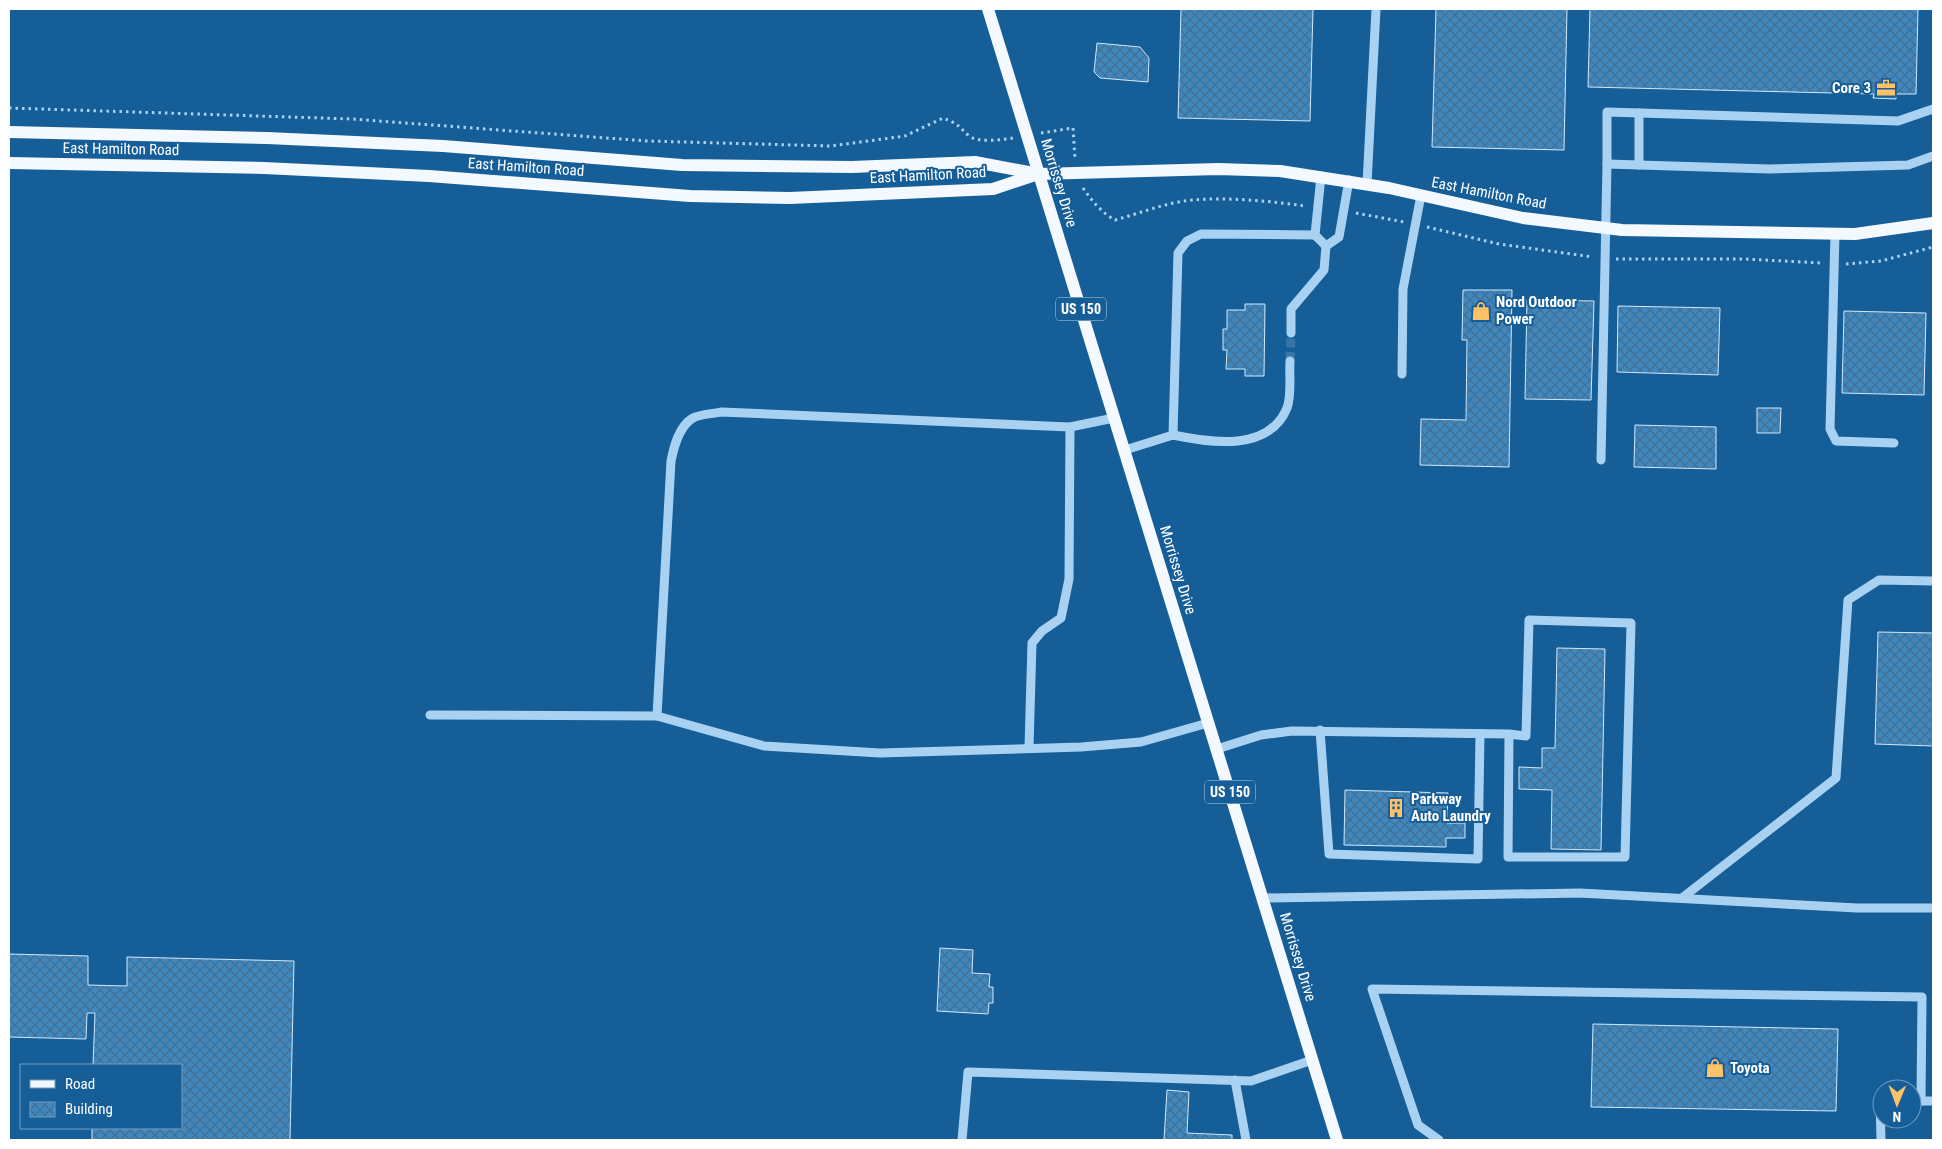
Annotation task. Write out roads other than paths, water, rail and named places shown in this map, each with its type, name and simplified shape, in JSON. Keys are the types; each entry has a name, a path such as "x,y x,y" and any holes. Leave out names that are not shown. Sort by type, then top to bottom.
{"main road":[{"name":"Morrissey Drive","path":"988,9 1337,1140"},
{"name":"East Hamilton Road","path":"9,132 267,138 443,146 682,165 852,167 975,162 1039,174 1218,169 1280,171 1349,180 1523,218 1606,228 1699,233 1835,234 1880,232 1933,223"},
{"name":"East Hamilton Road","path":"9,163 274,169 429,176 690,196 790,198 993,189 1039,174"}],"lane":[{"path":"1367,184 1376,9"},
{"path":"1602,460 1607,112 1898,122 1933,109"},
{"path":"1639,113 1639,165"},
{"path":"1607,164 1769,169 1818,168 1908,165 1933,156"},
{"path":"1314,235 1321,176"},
{"path":"1290,333 1291,309 1324,270 1326,246 1338,237 1349,180"},
{"path":"1402,374 1403,288 1421,196"},
{"path":"1173,435 1178,253 1188,241 1200,234 1314,235 1326,246"},
{"path":"1835,234 1830,428 1836,440 1894,443"},
{"path":"1125,450 1173,435 1202,441 1242,442 1274,429 1288,407 1290,361"},
{"path":"657,716 671,461 674,444 682,429 693,418 721,412 1070,427 1114,418"},
{"path":"1028,747 1032,643 1042,632 1061,618 1069,579 1070,427"},
{"path":"1682,898 1836,778 1848,600 1879,580 1933,581"},
{"path":"1216,749 1261,735 1320,730 1509,734 1526,736 1529,620 1631,623 1625,857 1508,857 1509,734"},
{"path":"430,715 657,716 764,746 880,753 1028,747 1081,747 1141,742 1208,723"},
{"path":"1320,730 1329,854 1478,859 1480,734"},
{"path":"1263,898 1580,893 1857,908 1933,908"},
{"path":"1439,1140 1418,1125 1372,989 1922,997 1918,1079"},
{"path":"962,1140 968,1072 1251,1081 1312,1060"},
{"path":"1235,1080 1246,1140"}],"tunnel":[{"path":"1290,361 1291,333"}],"place":[{"name":"Core 3","path":"1886,88"},
{"name":"Nord Outdoor Power","path":"1481,311"},
{"name":"Parkway Auto Laundry","path":"1396,808"},
{"name":"Toyota","path":"1715,1068"}]}
